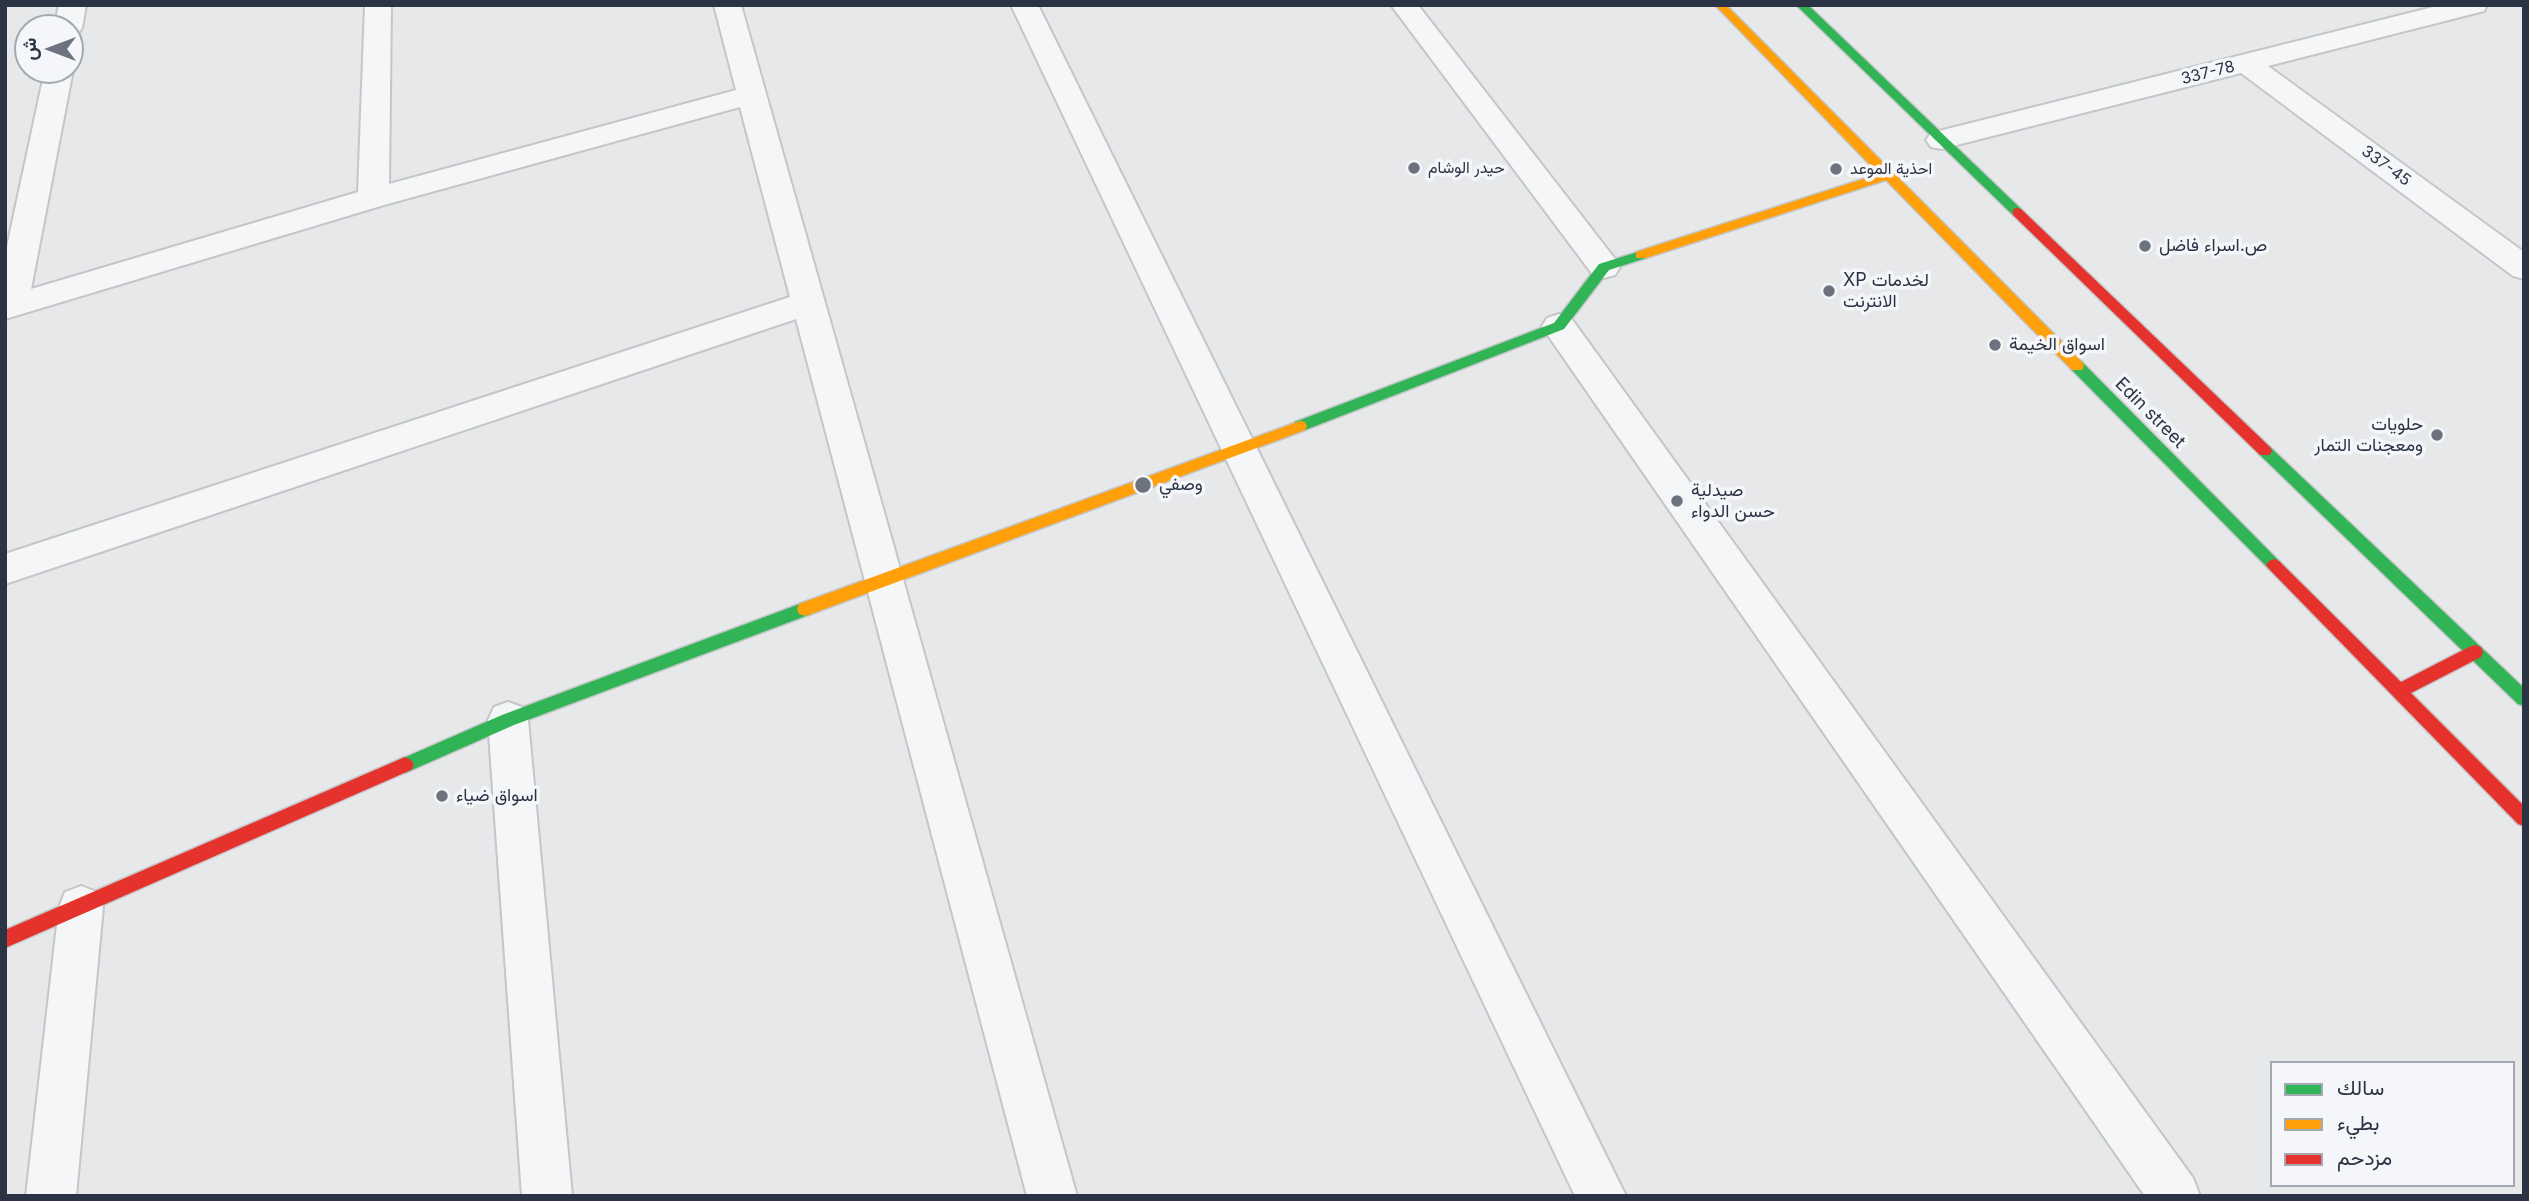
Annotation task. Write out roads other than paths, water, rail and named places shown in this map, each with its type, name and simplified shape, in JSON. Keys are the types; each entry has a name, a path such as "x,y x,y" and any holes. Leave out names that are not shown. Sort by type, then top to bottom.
{"street":[{"path":"373,198 378,5"},
{"path":"727,5 1052,1196"},
{"path":"1024,5 1601,1196"},
{"path":"1404,5 1604,267"},
{"name":"Edin street","path":"1720,5 2524,818"},
{"path":"1801,5 2524,699"},
{"name":"337-78","path":"1941,141 2474,5"},
{"name":"337-45","path":"2247,64 2524,268"},
{"path":"57,84 8,307 373,198 751,94"},
{"path":"5,939 509,720 1239,449 1559,326 1604,267 1888,175"},
{"path":"5,569 807,303"},
{"path":"1559,326 2175,1196"},
{"path":"2399,691 2475,652"},
{"path":"509,720 547,1196"},
{"path":"51,1196 82,907"}],"place":[{"name":"حيدر الوشام","path":"1414,168"},
{"name":"احذية الموعد","path":"1836,169"},
{"name":"ص.اسراء فاضل","path":"2145,246"},
{"name":"XP لخدمات الانترنت","path":"1829,291"},
{"name":"اسواق الخيمة","path":"1995,345"},
{"name":"حلويات ومعجنات التمار","path":"2437,435"},
{"name":"وصفي","path":"1143,485"},
{"name":"صيدلية حسن الدواء","path":"1677,501"},
{"name":"اسواق ضياء","path":"442,796"}]}
